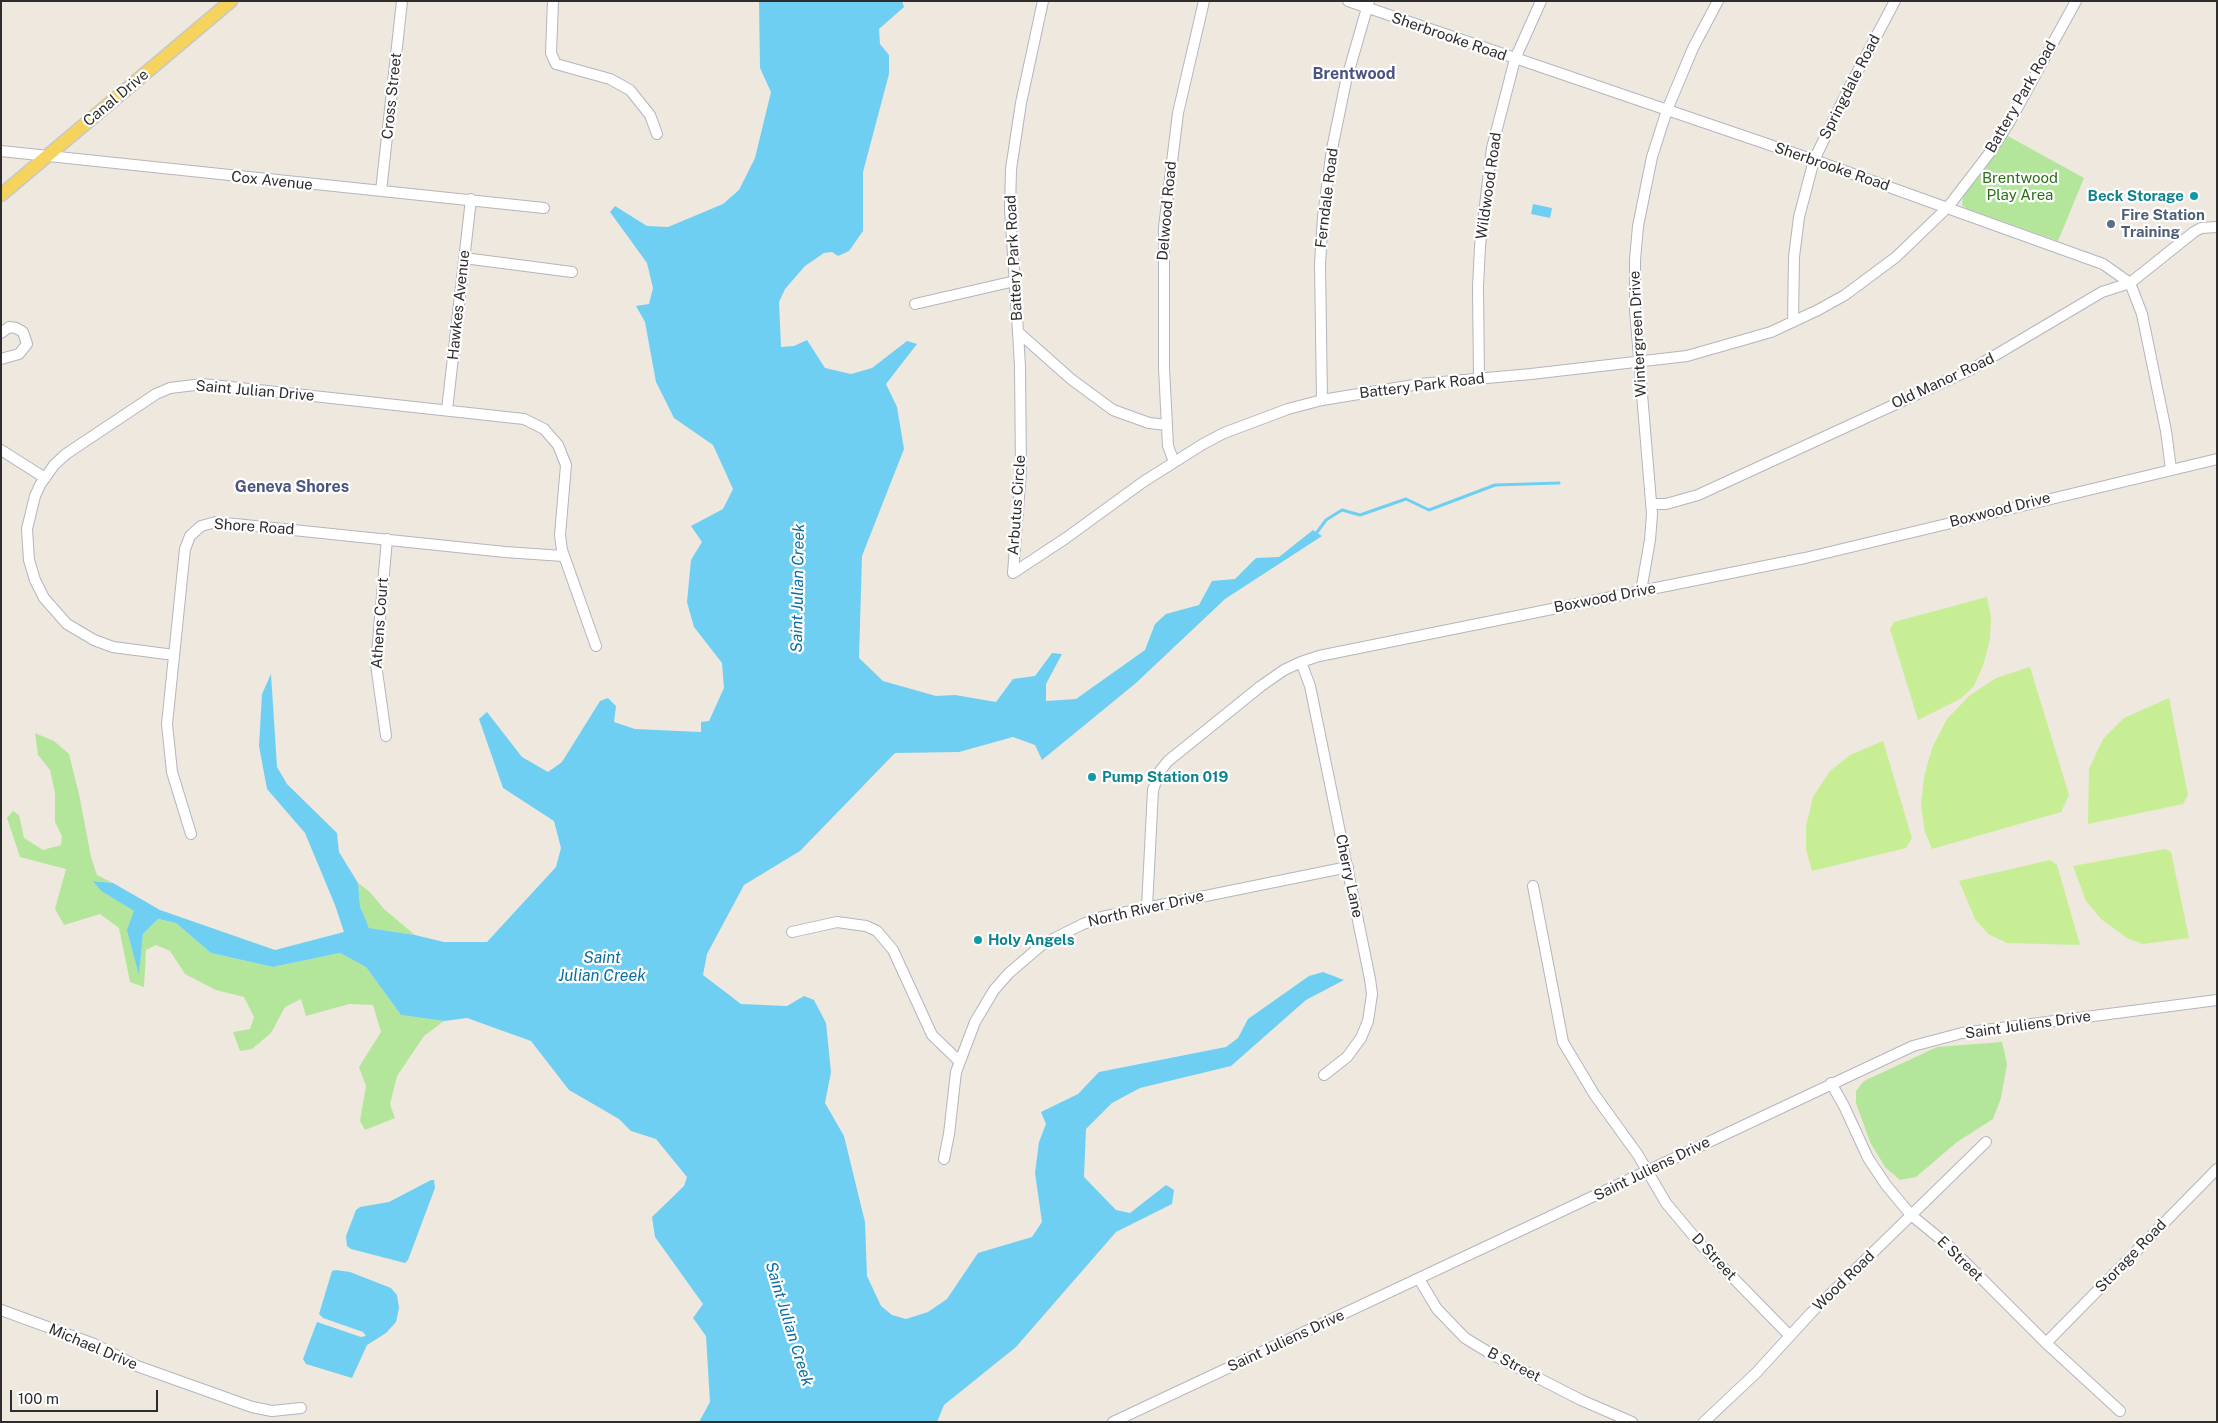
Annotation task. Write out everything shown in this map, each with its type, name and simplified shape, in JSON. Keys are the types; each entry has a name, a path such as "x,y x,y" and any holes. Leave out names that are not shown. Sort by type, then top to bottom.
{"main road":[{"name":"Canal Drive","path":"1,195 231,1"}],"street":[{"name":"Cross Street","path":"381,192 402,1"},
{"path":"553,1 551,54 556,64 610,79 630,90 650,115 658,134"},
{"name":"Battery Park Road","path":"1043,1 1021,103 1011,169 1010,209 1018,332 1071,378 1113,410 1142,421 1167,425"},
{"name":"Delwood Road","path":"1167,425 1164,368 1164,227 1178,113 1204,1"},
{"name":"Sherbrooke Road","path":"1348,1 1368,5 1515,59 1948,207 2086,257 2111,270 2130,283"},
{"name":"Wildwood Road","path":"1479,379 1478,287 1484,205 1492,148 1515,59 1541,1"},
{"name":"Wintergreen Drive","path":"1642,591 1650,540 1651,504 1635,310 1635,260 1638,226 1652,157 1667,110 1693,48 1718,1"},
{"name":"Springdale Road","path":"1793,322 1794,257 1799,217 1814,160 1850,84 1895,1"},
{"name":"Battery Park Road","path":"1174,462 1224,433 1322,400 1420,384 1638,363 1704,352 1754,338 1793,322 1845,295 1864,282 1918,239 1948,207 1981,165 2005,128 2076,1"},
{"name":"Ferndale Road","path":"1322,400 1320,272 1322,221 1332,149 1346,81 1368,5"},
{"name":"Cox Avenue","path":"1,152 544,208"},
{"name":"Hawkes Avenue","path":"447,410 471,199"},
{"name":"Old Manor Road","path":"1651,504 1666,504 1698,495 1972,369 2102,292 2130,283 2194,232 2201,228 2217,227"},
{"path":"464,258 572,272"},
{"path":"915,304 1015,281"},
{"path":"2130,283 2142,314 2166,431 2170,469"},
{"path":"1,333 9,327 16,328 23,332 27,344 19,354 1,359"},
{"name":"Arbutus Circle","path":"1018,332 1021,471 1013,548 1013,573 1174,462"},
{"name":"Saint Julian Drive","path":"174,655 113,647 94,640 67,624 44,598 33,576 27,542 29,517 35,496 45,478 66,454 156,394 188,384 447,410 524,419 536,424 552,436 563,455 566,471 560,535 563,556 596,646"},
{"path":"1167,425 1168,446 1174,462"},
{"path":"1,450 45,478"},
{"name":"Boxwood Drive","path":"1147,907 1152,790 1160,771 1168,761 1261,686 1284,670 1302,662 1319,656 1805,558 2217,459"},
{"name":"Shore Road","path":"191,834 179,800 168,742 174,655 185,549 190,536 200,526 216,522 505,552 563,556"},
{"name":"Athens Court","path":"386,736 376,664 387,539"},
{"name":"Cherry Lane","path":"1302,662 1310,686 1370,979 1371,1008 1368,1021 1354,1049 1338,1066 1324,1075"},
{"name":"North River Drive","path":"944,1159 950,1134 952,1093 959,1061 975,1022 986,1002 1009,973 1043,944 1083,924 1147,907 1348,867"},
{"name":"D Street","path":"1533,886 1563,1042 1594,1094 1638,1155 1646,1172 1666,1203 1702,1246 1790,1335"},
{"path":"792,932 837,922 866,926 877,931 893,950 932,1035 959,1061"},
{"name":"Saint Juliens Drive","path":"1113,1422 1913,1046 1962,1033 2217,1000"},
{"name":"E Street","path":"1831,1083 1868,1158 1886,1185 1911,1215 1949,1246 2046,1343 2120,1411"},
{"name":"Wood Road","path":"1704,1422 1756,1373 1790,1335 1986,1142"},
{"name":"Storage Road","path":"2046,1343 2217,1169"},
{"name":"B Street","path":"1419,1279 1437,1309 1465,1338 1493,1355 1581,1400 1632,1422"},
{"name":"Michael Drive","path":"1,1310 94,1344 137,1366 252,1406 272,1411 301,1408"}],"green space":[{"name":"Brentwood Play Area","path":"2006,135 2084,178 2058,241 1967,209 1962,205 1963,197"},
{"path":"1987,597 1991,617 1990,639 1984,663 1974,686 1960,699 1918,720 1890,629 1894,622"},
{"path":"2030,667 2069,795 2061,812 1932,849 1925,832 1921,805 1924,777 1932,748 1947,719 1969,696 1996,678"},
{"path":"2169,698 2188,795 2183,804 2088,824 2089,769 2103,739 2124,718"},
{"path":"35,733 54,741 69,754 91,857 97,875 113,883 94,881 101,891 134,911 139,973 143,934 158,919 176,923 211,953 273,967 340,953 366,967 401,1015 444,1021 424,1036 397,1076 390,1104 395,1118 365,1130 360,1121 366,1086 359,1067 381,1032 373,1005 349,1004 306,1016 301,999 285,1007 271,1033 252,1049 240,1051 233,1032 250,1029 254,1017 244,997 216,990 185,974 170,951 156,945 146,950 144,987 130,982 119,928 100,914 64,925 55,909 66,869 20,857 7,818 13,811 19,815 24,838 43,850 61,845 62,836 55,822 55,793 50,770 38,755"},
{"path":"1883,741 1912,838 1906,848 1812,871 1806,849 1806,827 1813,797 1830,771 1850,755"},
{"path":"2165,849 2171,852 2189,938 2143,944 2127,938 2101,919 2086,901 2073,866"},
{"path":"2050,860 2057,865 2080,945 2007,943 1988,934 1975,919 1959,881"},
{"path":"358,883 370,892 384,909 415,935 369,928 360,906"},
{"path":"2002,1042 2007,1064 2001,1098 1993,1119 1957,1142 1916,1177 1900,1180 1885,1167 1870,1142 1856,1103 1856,1091 1864,1081 1937,1047"}],"water":[{"name":"Saint Julian Creek","path":"759,1 902,1 904,7 879,29 880,44 889,55 889,74 863,172 863,231 849,251 838,256 832,252 824,253 805,266 785,289 779,302 781,347 794,346 807,340 825,368 851,374 872,368 907,341 917,344 886,384 897,407 904,449 862,556 859,658 883,681 936,696 955,695 996,702 1013,679 1035,676 1052,653 1062,654 1046,684 1046,701 1076,699 1145,650 1155,624 1166,614 1199,605 1212,581 1235,579 1256,558 1279,557 1313,530 1322,536 1225,599 1136,683 1042,760 1035,745 1013,737 959,752 895,753 800,851 744,885 707,954 703,975 741,1004 787,1006 804,996 814,1000 826,1023 831,1072 825,1103 844,1136 865,1222 867,1276 881,1306 892,1315 906,1319 928,1312 947,1299 978,1253 1032,1237 1042,1222 1035,1173 1039,1142 1046,1124 1041,1112 1078,1094 1099,1072 1226,1047 1238,1038 1248,1019 1309,976 1323,972 1344,980 1306,1000 1231,1066 1140,1088 1112,1103 1086,1129 1084,1177 1116,1210 1130,1213 1166,1185 1174,1190 1172,1204 1116,1232 1016,1347 944,1405 937,1422 699,1422 710,1402 706,1336 693,1318 703,1304 655,1237 652,1217 684,1186 687,1177 656,1139 631,1131 619,1119 569,1090 531,1041 467,1018 444,1021 401,1015 366,967 340,953 273,967 211,953 176,923 158,919 143,934 139,975 127,930 134,911 101,891 93,881 113,883 160,910 275,950 344,932 335,905 305,833 267,789 259,746 262,694 271,674 277,767 287,784 337,833 339,852 358,883 360,906 369,928 415,935 444,942 487,942 556,867 561,848 554,821 503,788 479,719 487,712 522,757 548,772 562,762 600,701 608,698 616,706 614,722 635,729 701,732 701,722 709,721 724,688 722,663 694,627 687,602 691,560 702,542 691,526 723,509 733,489 713,445 674,418 656,382 645,322 636,306 649,304 653,288 647,263 610,212 615,206 647,226 668,227 723,204 739,190 755,158 771,92 760,68"},
{"path":"1533,204 1552,208 1550,218 1531,214"},
{"path":"434,1180 435,1188 408,1260 405,1263 351,1249 347,1246 346,1236 356,1210 360,1207 389,1202"},
{"path":"332,1271 350,1272 391,1288 397,1295 399,1308 396,1322 386,1333 367,1345 352,1378 306,1364 303,1359 317,1322 361,1337 366,1336 363,1332 323,1318 319,1314"}],"waterway":[{"path":"1315,535 1326,520 1342,510 1360,515 1406,499 1429,510 1495,485 1559,483"}],"place":[{"name":"Beck Storage","path":"2194,196"},
{"name":"Fire Station Training","path":"2111,224"},
{"name":"Pump Station 019","path":"1092,777"},
{"name":"Holy Angels","path":"978,940"}],"district":[{"name":"Brentwood","path":"1354,74"},
{"name":"Geneva Shores","path":"292,487"}]}
